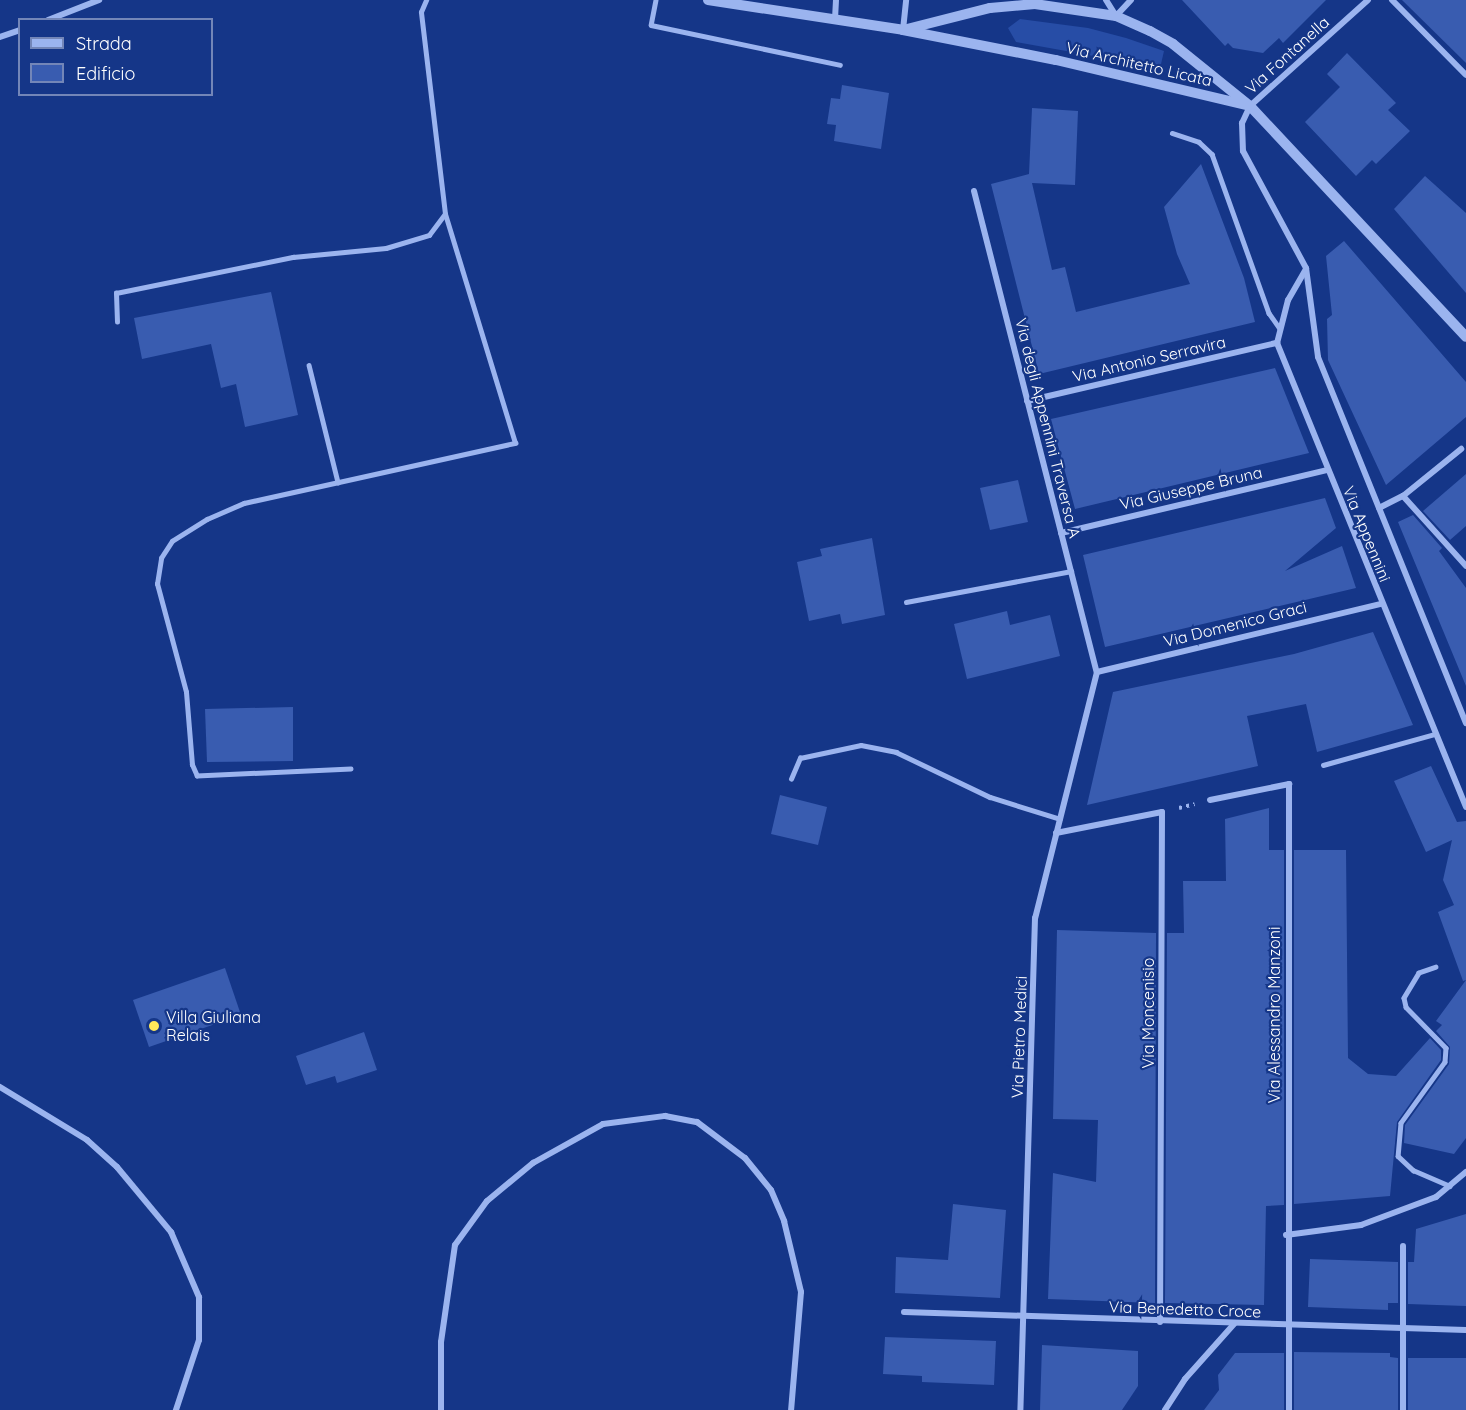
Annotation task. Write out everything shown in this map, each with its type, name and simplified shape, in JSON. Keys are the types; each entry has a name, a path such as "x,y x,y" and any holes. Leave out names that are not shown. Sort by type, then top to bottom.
{"street":[{"path":"53,18 99,0"},
{"name":"Via Architetto Licata","path":"708,0 732,1 903,30 1250,106"},
{"path":"835,19 836,0"},
{"path":"906,0 903,30 990,8 1035,4 1116,15 1173,44 1250,106 1466,337"},
{"path":"1106,0 1116,15"},
{"path":"1116,15 1131,0"},
{"name":"Via Fontanella","path":"1250,106 1368,0"},
{"path":"1392,0 1466,75"},
{"path":"1,36 18,31"},
{"name":"Via Appennini","path":"1250,106 1242,123 1243,152 1306,268 1318,357 1358,462 1379,508 1466,723"},
{"name":"Via degli Appennini Traversa A","path":"974,192 1097,672"},
{"path":"1277,343 1288,300 1306,268"},
{"name":"Via Appennini","path":"1277,343 1380,604 1466,807"},
{"name":"Via Antonio Serravira","path":"1027,401 1277,343"},
{"path":"1379,508 1403,495 1461,449"},
{"name":"Via Giuseppe Bruna","path":"1061,533 1327,470"},
{"path":"1403,495 1466,566"},
{"name":"Via Domenico Graci","path":"1097,672 1380,604"},
{"name":"Via Pietro Medici","path":"1020,1410 1035,918 1097,672"},
{"name":"Via Alessandro Manzoni","path":"1210,800 1289,784 1286,1235 1289,1410"},
{"path":"1056,833 1162,812"},
{"name":"Via Moncenisio","path":"1160,1322 1162,812"},
{"path":"0,1087 87,1140 117,1167 171,1232 199,1297 199,1340 176,1410"},
{"path":"441,1410 441,1342 455,1245 487,1201 533,1163 603,1124 665,1116 697,1122 746,1158 771,1190 784,1221 801,1292 791,1410"},
{"path":"1286,1235 1361,1225 1436,1197 1466,1172"},
{"path":"1403,1246 1403,1410"},
{"name":"Via Benedetto Croce","path":"904,1312 1466,1330"},
{"path":"1164,1410 1185,1379 1234,1324"}],"lane":[{"path":"351,769 197,776 192,765 186,692 157,584 161,558 172,542 207,519 244,503 515,443 445,214 421,12 426,0"},
{"path":"656,0 651,25 840,65"},
{"path":"1172,133 1199,142 1212,154 1269,313 1280,329"},
{"path":"117,322 117,293 293,257 386,248 429,235 445,214"},
{"path":"309,365 338,482"},
{"path":"906,602 1071,571"},
{"path":"1323,765 1436,734"},
{"path":"792,779 800,758 861,745 896,752 990,797 1060,819"},
{"path":"1436,967 1419,973 1404,998 1406,1007 1446,1048 1445,1062 1401,1123 1398,1156 1413,1170 1450,1186"}],"path":[{"path":"1162,812 1210,800"}],"shaded area":[{"path":"1020,19 1088,28 1126,38 1164,51 1161,64 1155,67 1016,42 1008,28"}],"building":[{"path":"1182,0 1326,0 1283,43 1279,38 1263,53 1233,48 1228,43 1225,46"},
{"path":"1402,0 1466,0 1466,63"},
{"path":"1347,53 1396,103 1388,110 1410,131 1376,164 1372,160 1356,176 1305,122 1340,87 1327,74"},
{"path":"842,85 889,93 881,149 834,141 836,125 827,124 831,98 840,99"},
{"path":"1032,108 1078,111 1075,185 1032,183 1052,270 1065,267 1076,312 1190,284 1177,254 1164,207 1201,164 1244,278 1255,322 1039,374 991,184 1029,174"},
{"path":"1425,176 1466,213 1466,293 1394,209"},
{"path":"1344,241 1466,382 1466,417 1386,485 1328,360 1327,319 1332,315 1326,256"},
{"path":"271,292 298,415 245,427 236,384 221,388 211,344 142,359 134,318"},
{"path":"1275,368 1309,453 1075,509 1051,419"},
{"path":"1466,474 1466,526 1450,540 1423,511"},
{"path":"1018,480 1028,522 990,530 980,488"},
{"path":"1325,498 1336,528 1285,571 1342,546 1356,588 1105,647 1083,555"},
{"path":"1413,515 1442,548 1439,551 1466,588 1466,686 1398,522"},
{"path":"872,538 885,615 842,624 840,614 809,621 797,562 822,556 820,549"},
{"path":"1007,611 1010,625 1050,615 1060,656 967,679 954,624"},
{"path":"1373,632 1413,725 1317,752 1306,704 1247,716 1258,766 1087,805 1113,692 1294,654"},
{"path":"293,707 293,761 207,762 205,709"},
{"path":"1431,766 1457,822 1466,821 1466,980 1463,981 1438,912 1454,905 1443,880 1452,840 1426,852 1394,781"},
{"path":"780,795 827,807 818,845 771,834"},
{"path":"1269,808 1269,850 1284,850 1284,1205 1266,1206 1264,1305 1165,1303 1167,933 1184,933 1183,881 1226,881 1225,819"},
{"path":"1294,850 1346,850 1348,1058 1368,1074 1396,1076 1430,1038 1441,1050 1441,1060 1397,1122 1390,1196 1294,1204"},
{"path":"1057,930 1156,933 1155,1303 1048,1299 1053,1173 1096,1182 1098,1120 1053,1119"},
{"path":"225,968 241,1015 149,1047 133,1000"},
{"path":"1466,980 1466,1138 1454,1154 1404,1143 1405,1125 1449,1064 1450,1047 1436,1031 1442,1025 1436,1021"},
{"path":"364,1032 377,1070 337,1083 335,1076 306,1085 296,1056"},
{"path":"953,1204 1006,1210 1000,1298 895,1293 896,1257 948,1260"},
{"path":"1466,1214 1466,1306 1408,1304 1408,1262 1414,1262 1416,1229"},
{"path":"1310,1259 1398,1262 1398,1303 1388,1303 1388,1310 1308,1307"},
{"path":"885,1337 996,1341 994,1385 922,1382 922,1376 883,1374"},
{"path":"1042,1345 1138,1351 1138,1386 1122,1410 1040,1410"},
{"path":"1294,1352 1390,1353 1390,1357 1398,1358 1398,1410 1294,1410"},
{"path":"1235,1353 1284,1353 1284,1410 1204,1410 1219,1390 1218,1375"},
{"path":"1408,1358 1466,1358 1466,1410 1408,1410"}],"place":[{"name":"Villa Giuliana Relais","path":"154,1026"}]}
